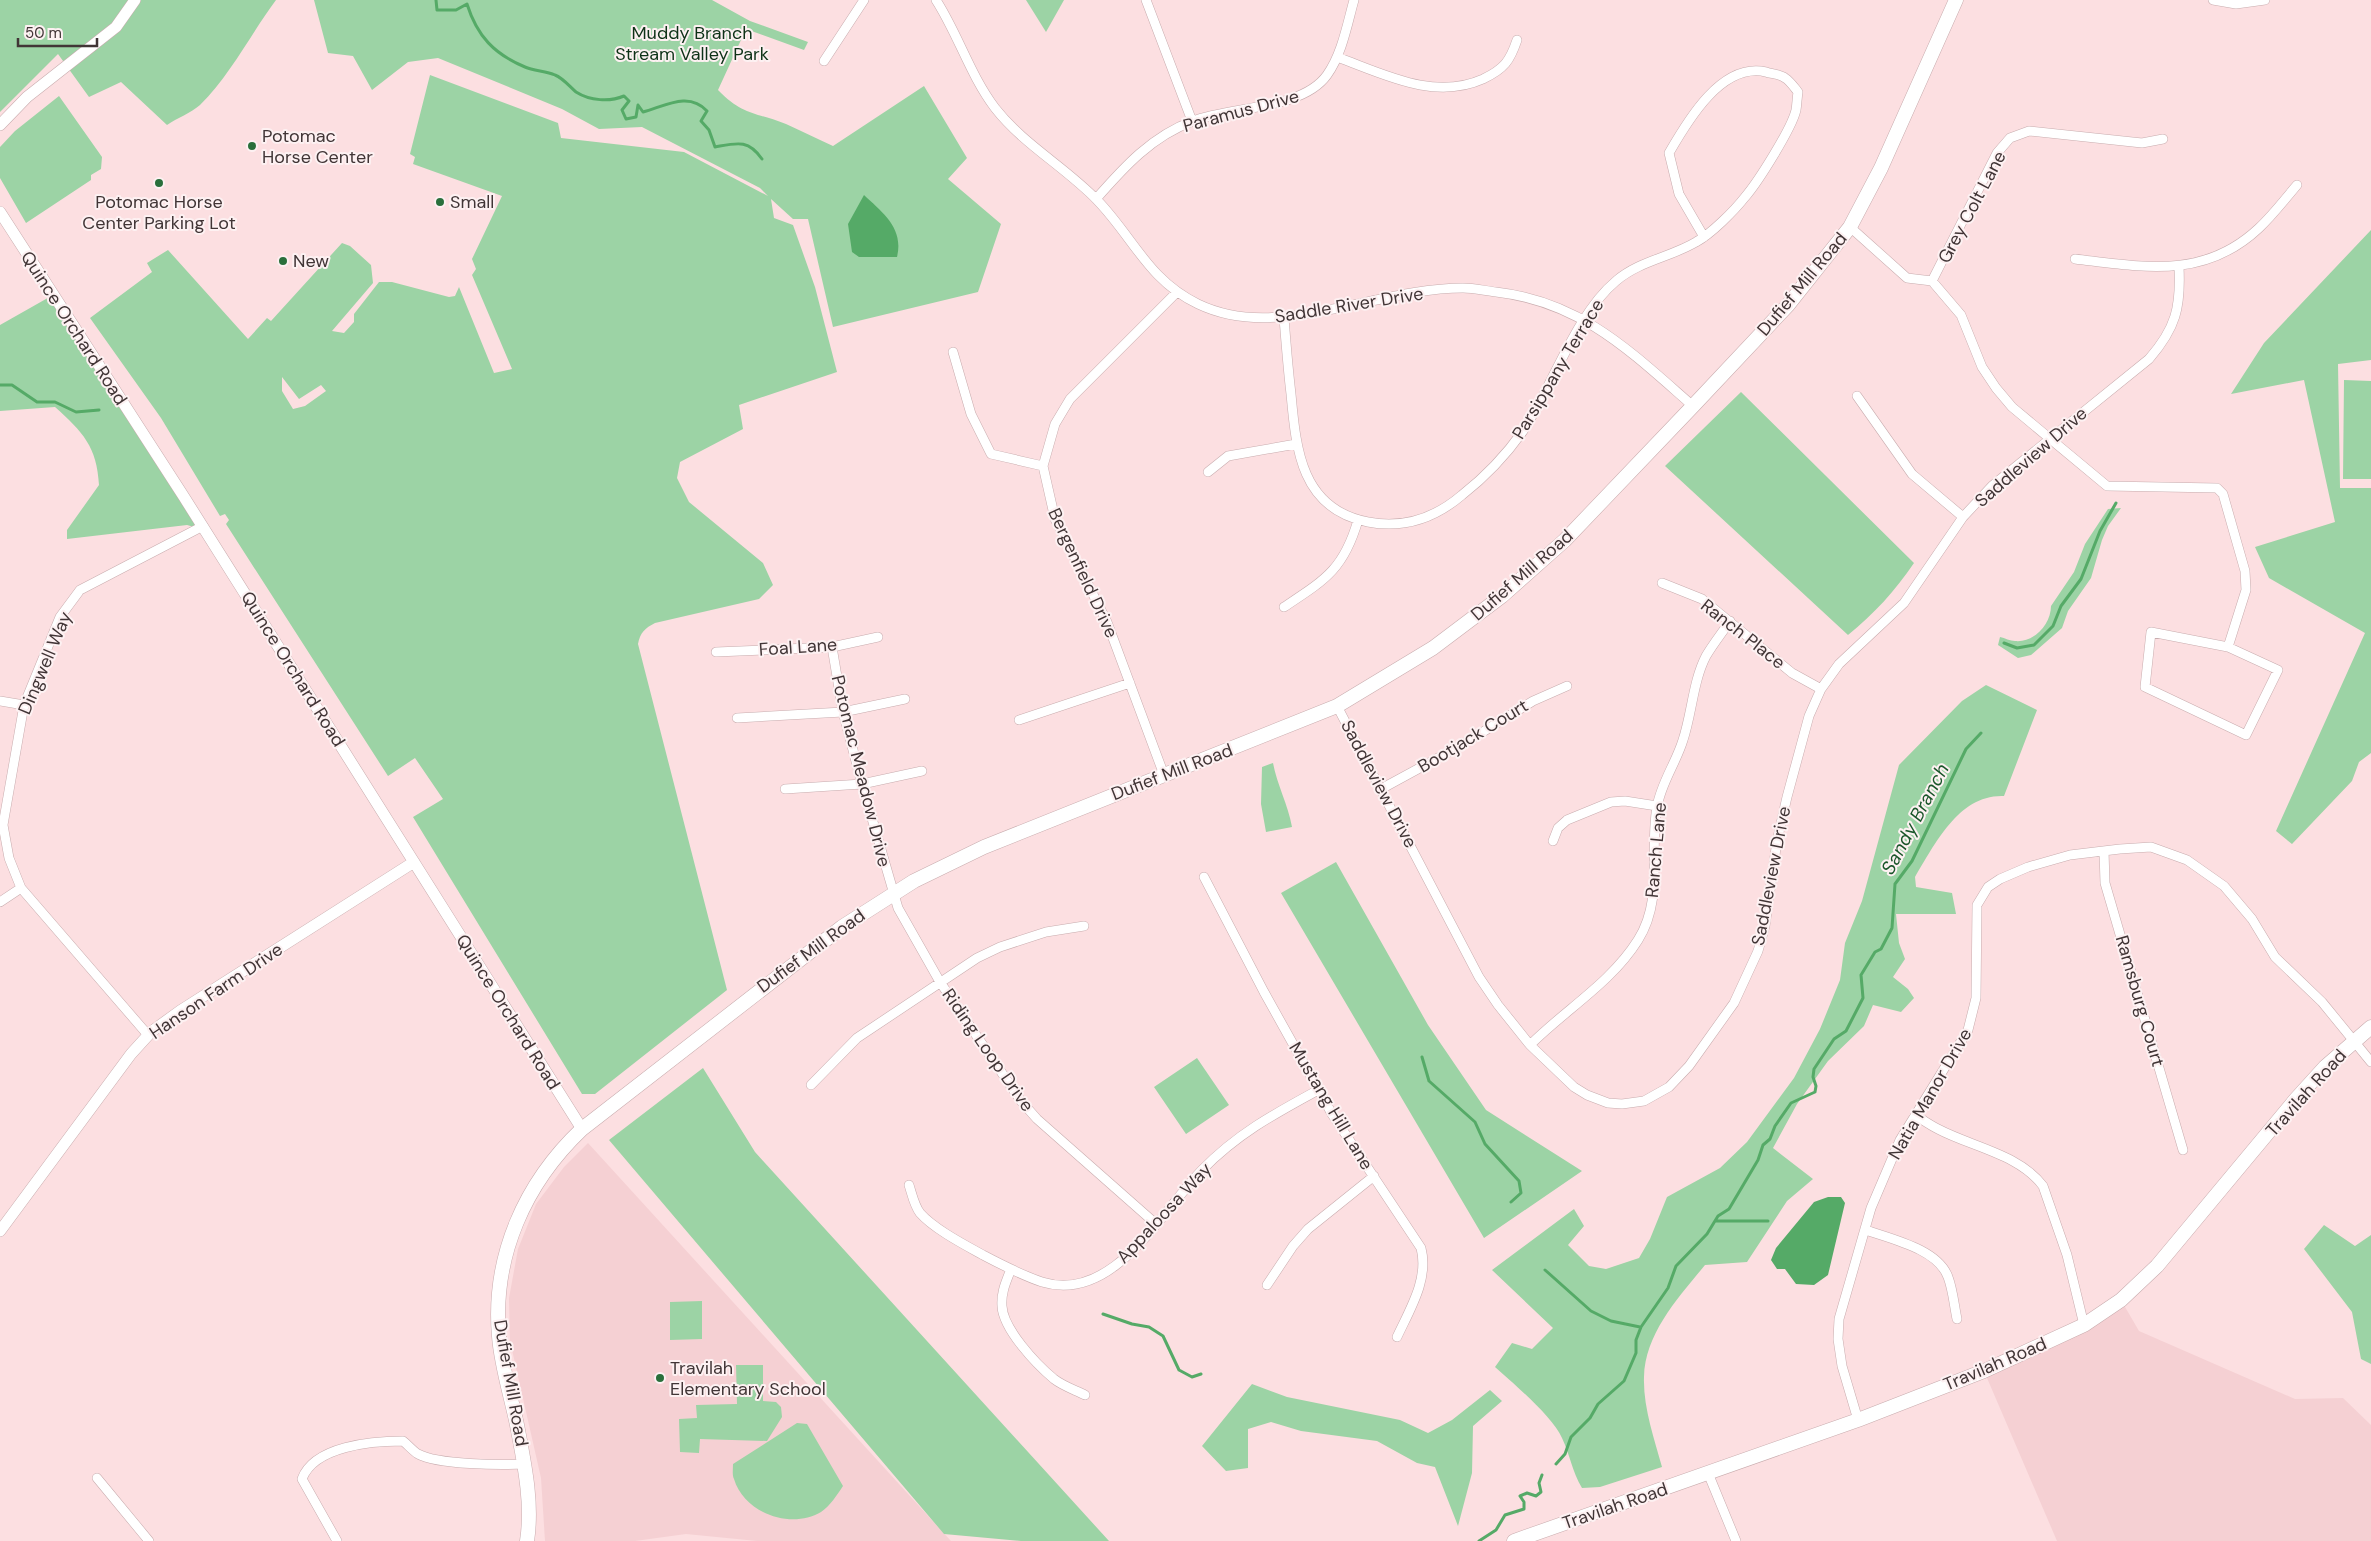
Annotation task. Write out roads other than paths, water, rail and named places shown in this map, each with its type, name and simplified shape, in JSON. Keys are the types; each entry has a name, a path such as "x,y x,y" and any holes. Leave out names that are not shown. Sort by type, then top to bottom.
{"main road":[{"name":"Dufief Mill Road","path":"527,1541 528,1488 525,1464 499,1337 498,1301 500,1280 518,1216 540,1176 564,1146 582,1129 752,995 842,927 892,894 938,868 984,847 1337,706 1433,648 1502,596 1565,540 1693,406 1788,305 1850,227 1881,168 1956,0"},
{"name":"Travilah Road","path":"1514,1541 1858,1420 1984,1370 2084,1325 2122,1300 2157,1266 2296,1099 2325,1067 2371,1028"}],"street":[{"path":"0,125 27,97 116,27 135,0"},
{"path":"824,61 864,0"},
{"name":"Saddle River Drive","path":"936,0 948,18 977,78 996,108 1023,137 1096,199 1117,223 1146,264 1177,292 1200,305 1254,319 1284,318 1424,292 1464,288 1523,295 1554,304 1585,319 1623,344 1693,406"},
{"path":"1146,0 1192,121"},
{"name":"Paramus Drive","path":"1096,199 1133,158 1163,135 1192,121 1220,113 1296,98 1316,87 1327,76 1337,57 1354,0"},
{"path":"2213,0 2236,4 2265,0"},
{"path":"1337,57 1415,85 1453,88 1471,84 1496,73 1510,58 1517,40"},
{"name":"Parsippany Terrace","path":"1284,318 1296,444 1301,465 1314,488 1332,506 1358,520 1388,526 1422,520 1451,505 1479,482 1498,462 1523,431 1595,303 1616,280 1644,264 1695,243 1704,236 1745,198 1788,131 1796,110 1798,92 1784,77 1754,70 1731,76 1719,85 1681,133 1669,153 1679,194 1704,236"},
{"name":"Grey Colt Lane","path":"1932,281 1997,153 2010,138 2029,131 2142,144 2163,139"},
{"path":"2075,259 2156,268 2179,267 2210,260 2238,245 2260,228 2297,185"},
{"name":"Quince Orchard Road","path":"0,212 203,526 582,1129"},
{"path":"1850,227 1907,278 1932,281 1961,315 1982,368 2012,407 2107,486 2217,488 2222,494 2245,571 2246,590 2228,647"},
{"name":"Saddleview Drive","path":"1337,706 1480,977 1498,1005 1530,1045 1574,1087 1608,1103 1622,1104 1644,1101 1669,1087 1688,1066 1734,1003 1758,951 1765,926 1776,841 1786,797 1809,716 1822,689 1839,664 1904,603 1963,517 1992,486 2149,359 2165,340 2178,313 2181,296 2179,267"},
{"name":"Bergenfield Drive","path":"1164,775 1107,622 1055,519 1043,466 1055,424 1070,399 1177,292"},
{"path":"953,352 971,414 991,454 1043,466"},
{"path":"1857,396 1912,474 1963,517"},
{"path":"1208,472 1228,456 1296,444"},
{"path":"1284,607 1316,586 1343,560 1351,545 1358,520"},
{"name":"Dingwell Way","path":"148,1035 21,888 9,858 3,825 24,705 60,617 80,590 203,526"},
{"name":"Ranch Place","path":"1662,583 1702,599 1792,673 1822,689"},
{"name":"Ranch Lane","path":"1530,1045 1556,1019 1615,972 1639,938 1655,891 1654,838 1657,806 1664,781 1683,741 1701,668 1706,656 1730,621"},
{"path":"2151,632 2228,647 2278,670 2246,735 2145,687 2151,632"},
{"name":"Foal Lane","path":"716,652 832,647 878,637"},
{"name":"Potomac Meadow Drive","path":"832,647 843,712 892,894"},
{"path":"1019,720 1130,683"},
{"name":"Bootjack Court","path":"1381,789 1460,746 1533,701 1567,686"},
{"path":"738,718 843,712 905,699"},
{"path":"0,701 24,705"},
{"path":"785,789 862,784 922,770"},
{"path":"1552,841 1558,828 1567,820 1611,802 1625,801 1657,806"},
{"name":"Natia Manor Drive","path":"1858,1420 1842,1366 1838,1339 1839,1319 1871,1208 1900,1140 1956,1051 1973,1014 1976,998 1977,905 1988,887 2000,879 2028,867 2070,855 2151,847 2186,860 2224,886 2252,919 2275,957 2322,1002 2371,1062"},
{"name":"Ramsburg Court","path":"2104,851 2105,883 2183,1150"},
{"name":"Hanson Farm Drive","path":"0,1231 131,1054 148,1035 180,1011 414,862"},
{"name":"Mustang Hill Lane","path":"1204,877 1264,992 1320,1089 1332,1114 1415,1238 1424,1259 1422,1282 1397,1337"},
{"path":"0,902 21,888"},
{"name":"Riding Loop Drive","path":"892,894 940,982 1021,1101 1037,1119 1156,1224"},
{"path":"812,1085 857,1038 978,958 1000,947 1046,932 1084,926"},
{"name":"Appaloosa Way","path":"909,1185 914,1202 927,1219 966,1246 1011,1269 1043,1282 1051,1283 1066,1284 1098,1278 1124,1260 1201,1171 1234,1140 1255,1125 1320,1089"},
{"path":"1915,1115 1938,1129 2004,1157 2037,1177 2043,1186 2067,1255 2084,1325"},
{"path":"1266,1285 1293,1246 1308,1229 1374,1176"},
{"path":"1866,1230 1923,1250 1941,1266 1948,1276 1957,1319"},
{"path":"1011,1269 1002,1289 1002,1306 1005,1322 1013,1335 1055,1380 1085,1395"},
{"path":"337,1541 302,1479 305,1470 314,1460 362,1444 377,1441 403,1441 418,1454 429,1458 467,1463 525,1464"},
{"path":"1708,1473 1736,1541"},
{"path":"97,1478 149,1541"}],"waterway":[{"path":"436,0 437,10 456,10 467,4 476,26 488,43 514,62 558,76 576,92 587,97 606,100 624,96 629,101 622,110 626,119 636,117 638,105 643,112 676,102 692,102 700,105 707,111 701,121 709,130 715,147 730,144 747,145 762,159"},
{"path":"0,385 12,385 37,402 55,402 76,412 99,410"},
{"path":"2004,643 2017,648 2034,645 2053,626 2061,606 2081,579 2100,531 2116,503"},
{"name":"Sandy Branch","path":"1556,1464 1565,1454 1571,1437 1590,1418 1598,1404 1624,1381 1636,1353 1636,1340 1641,1327 1668,1288 1676,1266 1707,1234 1718,1216 1729,1209 1758,1160 1763,1145 1770,1139 1775,1126 1791,1103 1815,1092 1814,1069 1834,1039 1846,1031 1863,998 1861,975 1875,952 1881,949 1892,928 1895,884 1912,861 1966,749 1981,733"},
{"path":"1422,1057 1429,1081 1475,1122 1485,1144 1519,1181 1521,1193 1511,1202"},
{"path":"1715,1221 1768,1221"},
{"path":"1545,1270 1591,1311 1611,1321 1640,1327"},
{"path":"1103,1314 1132,1324 1149,1327 1163,1336 1179,1370 1192,1377 1201,1374"},
{"name":"Sandy Branch","path":"1479,1541 1496,1530 1505,1515 1524,1509 1524,1502 1520,1496 1527,1493 1536,1496 1541,1492 1539,1483 1542,1475"}],"place":[{"name":"Potomac Horse Center","path":"252,146"},
{"name":"Potomac Horse Center Parking Lot","path":"159,183"},
{"name":"Small","path":"440,202"},
{"name":"New","path":"283,261"},
{"name":"Travilah Elementary School","path":"660,1378"}],"park label":[{"name":"Muddy Branch Stream Valley Park","path":"692,43"}]}
